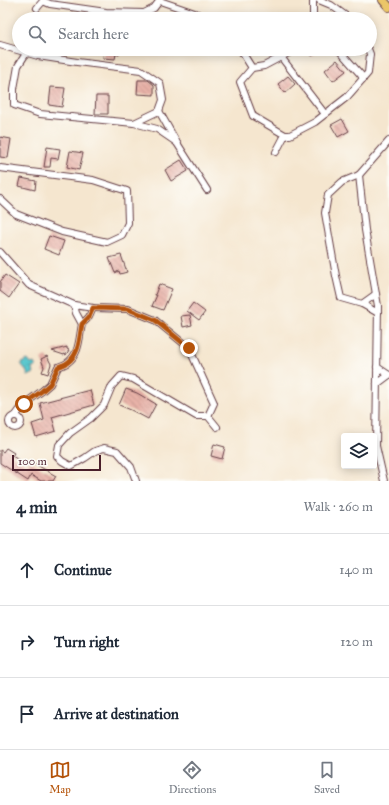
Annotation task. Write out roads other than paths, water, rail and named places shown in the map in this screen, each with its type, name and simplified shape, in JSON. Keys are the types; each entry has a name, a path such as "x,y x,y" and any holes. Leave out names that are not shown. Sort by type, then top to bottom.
{"main road":[{"path":"384,0 389,7"}],"street":[{"path":"146,12 154,8 160,0 193,12"},
{"path":"313,0 313,12"},
{"path":"319,0 331,5 340,12"},
{"path":"37,8 43,1 50,4 106,12"},
{"path":"0,44 12,48"},
{"path":"8,111 14,105 14,89 18,66 24,56"},
{"path":"38,56 141,70 160,83 163,100 159,111 134,123"},
{"path":"244,56 252,68"},
{"path":"344,56 363,79"},
{"path":"325,114 281,57 264,66 252,68 240,82 253,116 285,135 290,136 315,122 325,114 347,96 368,73 370,56"},
{"path":"14,105 40,114 134,123 157,129 177,143"},
{"path":"159,111 177,143 207,190"},
{"path":"276,152 285,135"},
{"path":"378,313 362,304 341,298 325,213 328,195 342,182 359,175 389,141"},
{"path":"0,168 93,180 127,191 128,222 122,235 107,242 62,232 16,214 0,199"},
{"path":"359,175 365,230 378,306 376,446 384,481"},
{"path":"0,252 29,285 74,305 93,308 128,309 155,320 189,348 214,403 208,416"},
{"path":"362,304 376,294"},
{"path":"16,416 24,404 50,384 58,367 67,363 76,354 82,324 76,313 74,305"},
{"path":"82,324 89,317 93,308"},
{"path":"377,367 389,375 377,384"},
{"path":"136,481 131,467 118,451 104,448 95,451 71,466 57,456 59,444 70,433 92,418 104,405 112,386 121,376 133,379 196,416 208,416"},
{"path":"208,416 217,427"}],"water":[{"path":"28,360 31,364 34,363 36,367 32,368 34,373 28,376 21,363"}]}
